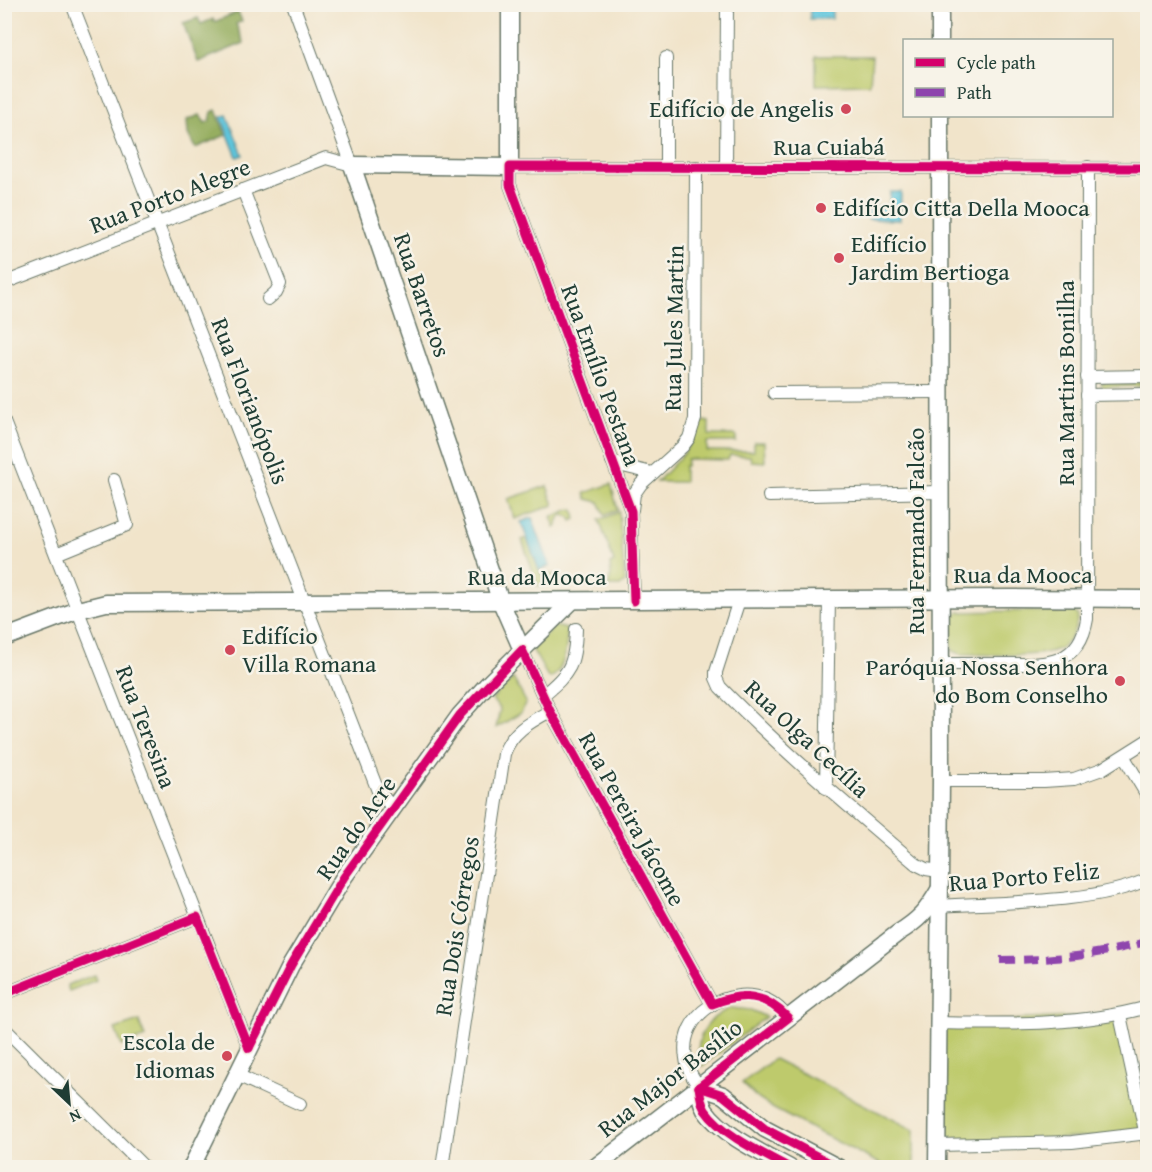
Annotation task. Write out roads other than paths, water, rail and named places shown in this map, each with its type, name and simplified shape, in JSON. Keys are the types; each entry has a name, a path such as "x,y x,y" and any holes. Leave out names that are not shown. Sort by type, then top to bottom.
{"main road":[{"path":"510,4 510,167"},
{"path":"940,4 940,39"},
{"name":"Rua Fernando Falcão","path":"937,1167 941,781 939,117"},
{"name":"Rua Cuiabá","path":"352,165 510,167"},
{"name":"Rua Barretos","path":"352,165 501,602"},
{"name":"Rua da Mooca","path":"4,638 78,610 106,603 940,598 1148,600"},
{"name":"Rua do Acre","path":"191,1167 291,965 332,895 460,715 572,601"},
{"name":"Rua Pereira Jácome","path":"501,602 522,650"},
{"name":"Rua Major Basílio","path":"594,1167 923,915 940,897"},
{"path":"898,933 913,928 924,929 932,933 939,946"},
{"path":"790,1167 753,1148 717,1122 702,1105 699,1087 723,1095 765,1130 837,1167"}],"street":[{"name":"Rua Florianópolis","path":"72,4 378,791 393,808"},
{"name":"Rua Barretos","path":"293,4 352,165"},
{"path":"726,167 727,4"},
{"path":"666,58 666,167"},
{"name":"Rua Porto Alegre","path":"4,283 326,158 352,165"},
{"name":"Rua Cuiabá","path":"510,167 1148,168"},
{"name":"Rua Emílio Pestana","path":"510,167 510,185 632,511 634,601"},
{"name":"Rua Jules Martin","path":"632,511 634,494 652,473 664,465 683,446 689,438 695,419 696,167"},
{"name":"Rua Martins Bonilha","path":"941,664 1044,664 1056,661 1076,648 1084,634 1087,598 1088,167"},
{"path":"243,190 280,284 276,292 268,298"},
{"path":"1087,377 1148,376"},
{"path":"774,393 939,392"},
{"path":"1087,395 1148,394"},
{"name":"Rua Teresina","path":"4,422 249,1048"},
{"path":"612,461 622,466 652,473"},
{"path":"56,554 127,525 114,480"},
{"path":"769,496 939,492"},
{"path":"826,788 829,599"},
{"name":"Rua Olga Cecília","path":"739,600 717,666 716,678 720,687 761,729 826,788 916,864 926,869 939,871"},
{"path":"543,695 560,681 570,668 576,650 576,629"},
{"name":"Rua Pereira Jácome","path":"522,650 550,711 712,1004"},
{"name":"Rua Dois Córregos","path":"442,1167 504,754 507,745 521,728 550,711"},
{"path":"941,781 1074,779 1102,770 1148,740"},
{"path":"1124,757 1148,797"},
{"name":"Rua Porto Feliz","path":"940,897 1065,898 1110,891 1148,879"},
{"path":"4,994 197,917"},
{"path":"699,1087 690,1073 686,1058 686,1037 694,1020 712,1004 740,996 756,997 771,1003 788,1018"},
{"path":"938,1023 1030,1024 1087,1020 1120,1015 1148,1007"},
{"path":"938,1145 1072,1142 1147,1137 1120,1015"},
{"path":"4,1028 145,1167"},
{"path":"237,1075 300,1104"}],"water":[{"path":"832,5 832,19 810,19 810,6"},
{"path":"227,115 243,155 237,157 221,117"},
{"path":"890,192 901,192 900,220 868,219 868,206 889,207"},
{"path":"532,518 550,566 539,570 521,522"}],"place":[{"name":"Edifício de Angelis","path":"846,109"},
{"name":"Edifício Citta Della Mooca","path":"821,208"},
{"name":"Edifício Jardim Bertioga","path":"839,258"},
{"name":"Edifício Villa Romana","path":"230,650"},
{"name":"Paróquia Nossa Senhora do Bom Conselho","path":"1120,681"},
{"name":"Escola de Idiomas","path":"227,1056"}]}
